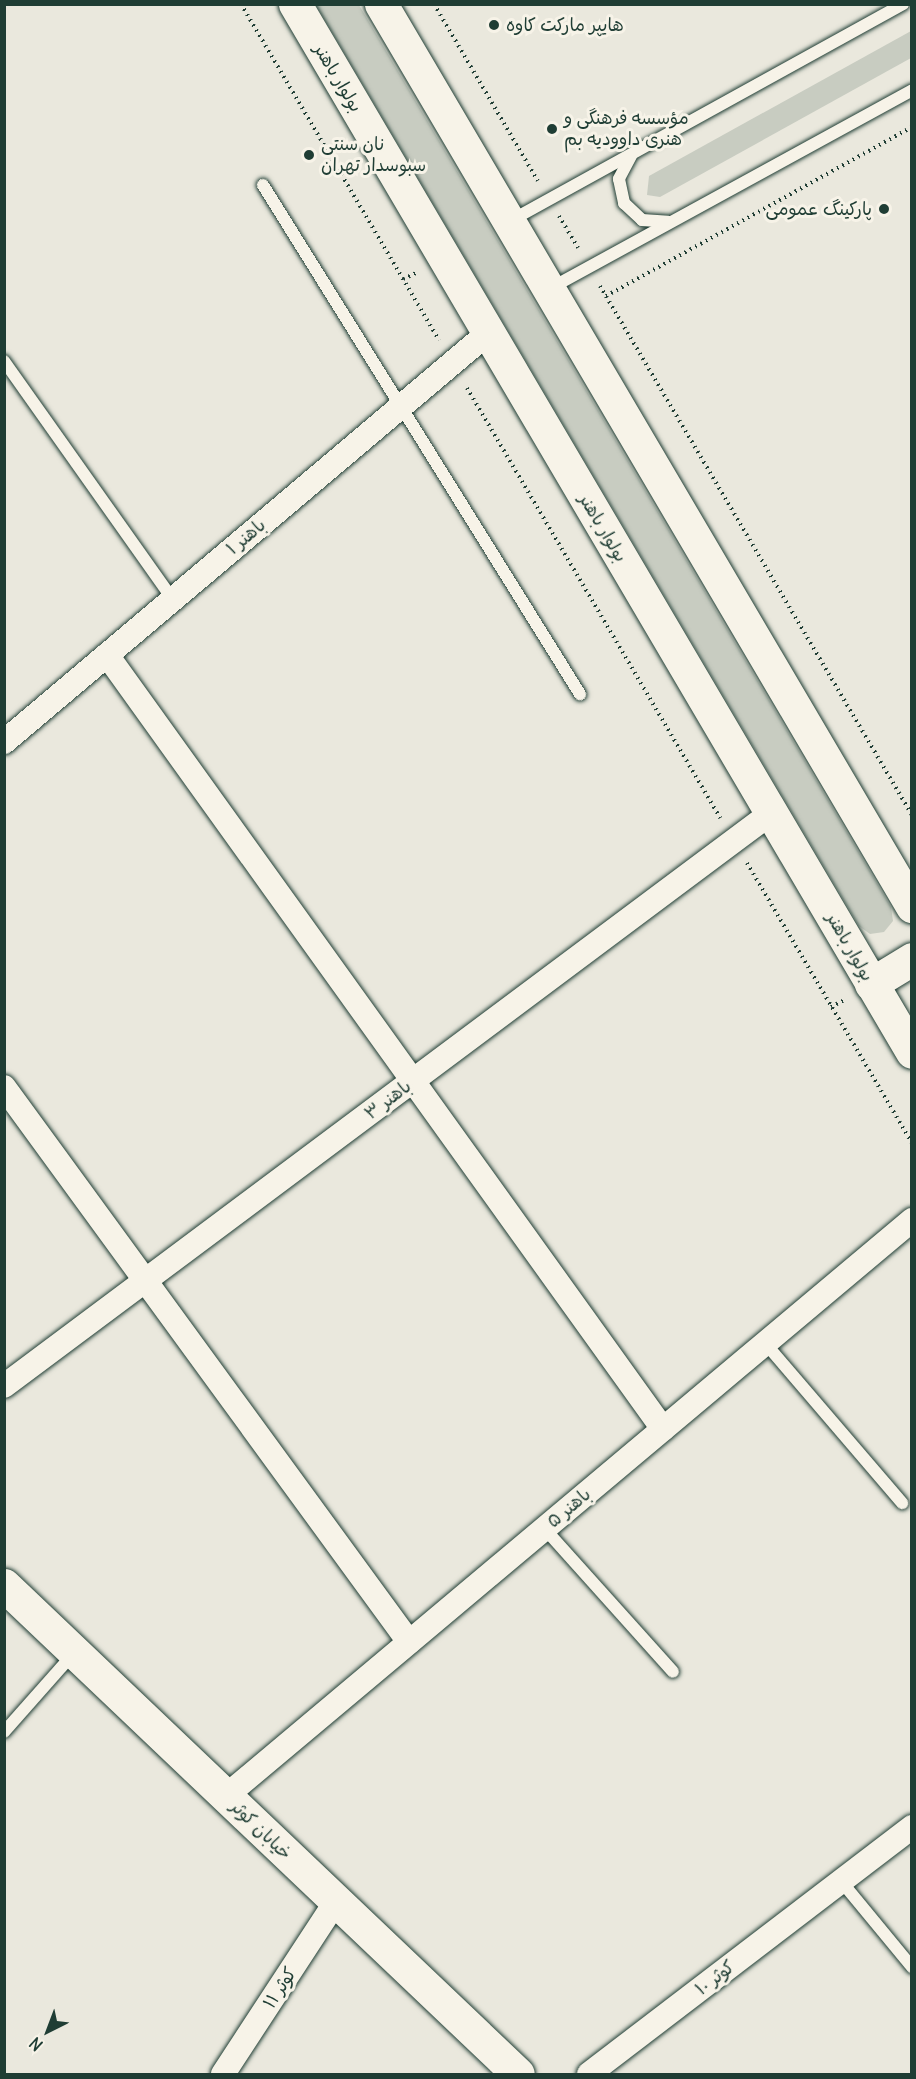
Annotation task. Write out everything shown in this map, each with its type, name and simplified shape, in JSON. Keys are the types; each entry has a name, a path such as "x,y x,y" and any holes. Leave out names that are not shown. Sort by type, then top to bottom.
{"main road":[{"name":"بولوار باهنر","path":"295,4 912,1052"},
{"path":"381,4 912,906"},
{"path":"871,984 912,960"},
{"name":"خیابان کوثر","path":"4,1585 518,2074"}],"street":[{"name":"باهنر ۱","path":"4,742 488,333"},
{"path":"107,655 663,1429"},
{"name":"باهنر ۳","path":"4,1386 771,813"},
{"path":"4,1087 409,1642"},
{"name":"باهنر ۵","path":"226,1796 912,1220"},
{"name":"کوثر ۱۰","path":"589,2074 912,1827"},
{"name":"کوثر ۱۱","path":"223,2074 336,1901"}],"lane":[{"path":"508,222 903,4"},
{"path":"548,290 912,90"},
{"path":"639,150 619,179 624,203 642,220 678,219"},
{"path":"263,185 580,694"},
{"path":"4,361 172,600"},
{"path":"765,1343 902,1503"},
{"path":"544,1528 672,1672"},
{"path":"4,1732 75,1652"},
{"path":"841,1881 912,1967"}],"path":[{"path":"241,4 912,1143"},
{"path":"434,4 912,815"},
{"path":"606,296 912,127"}],"shaded area":[{"path":"316,5 359,5 891,907 893,921 884,932 870,934 859,926"},
{"path":"911,31 911,58 660,197 647,195 649,176"}],"place":[{"name":"هایپر مارکت کاوه","path":"494,25"},
{"name":"مؤسسه فرهنگی و هنری داوودیه بم","path":"552,129"},
{"name":"نان سنتی سبوسدار تهران","path":"309,155"},
{"name":"پارکینگ عمومی","path":"884,209"}]}
